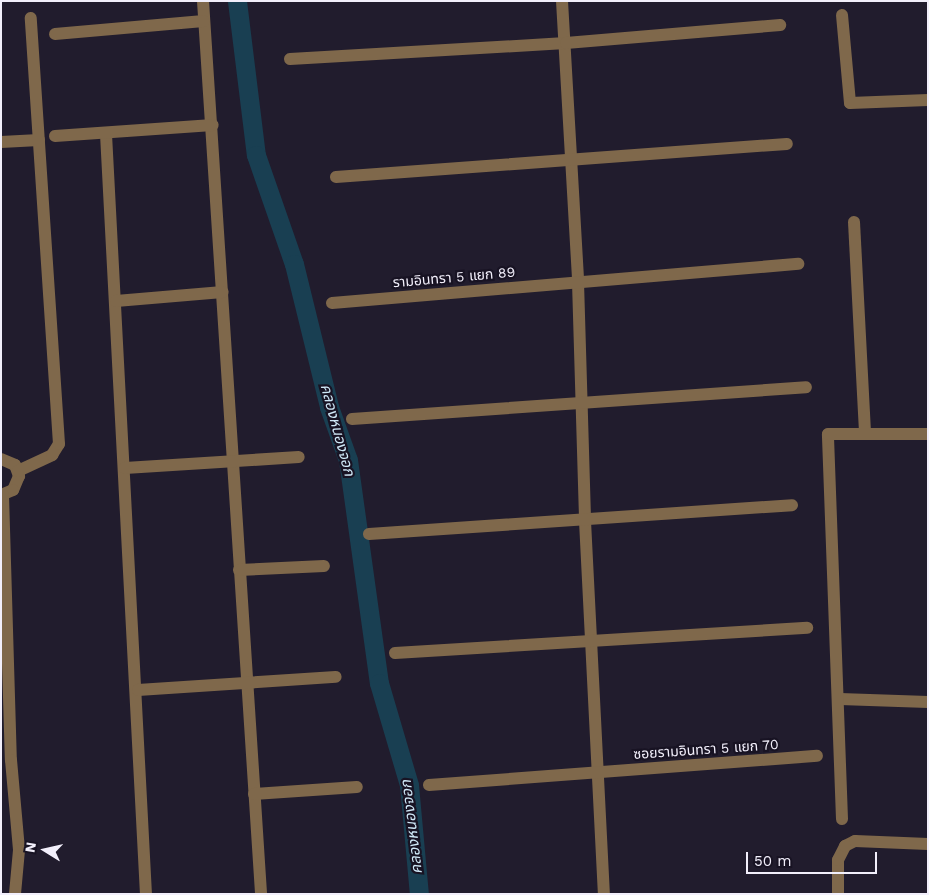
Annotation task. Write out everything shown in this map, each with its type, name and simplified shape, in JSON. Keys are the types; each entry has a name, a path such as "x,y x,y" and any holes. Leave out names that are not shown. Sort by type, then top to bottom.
{"street":[{"path":"203,1 202,21 214,125 239,570 260,894"},
{"path":"562,1 566,43 578,282 590,642 604,894"},
{"path":"842,15 850,103 928,100"},
{"path":"18,471 52,455 59,444 31,18"},
{"path":"55,34 202,21"},
{"path":"290,59 566,43 780,25"},
{"path":"55,136 106,134 214,125"},
{"path":"106,134 138,690 146,894"},
{"path":"1,142 39,140"},
{"path":"336,177 787,144"},
{"path":"854,222 865,434"},
{"name":"รามอินทรา 5 แยก 89","path":"332,303 798,264"},
{"path":"116,301 223,292"},
{"path":"352,419 582,401 806,387"},
{"path":"842,819 840,699 828,434 928,434"},
{"path":"125,468 300,458"},
{"path":"1,459 9,460 18,471 16,486 2,495 6,760 19,850 15,894"},
{"path":"369,534 585,521 792,505"},
{"path":"239,570 324,566"},
{"path":"395,653 807,628"},
{"path":"138,690 336,677"},
{"path":"840,699 928,702"},
{"name":"ซอยรามอินทรา 5 แยก 70","path":"429,785 817,756"},
{"path":"254,794 357,787"},
{"path":"838,894 838,860 845,846 855,841 928,844"}],"waterway":[{"name":"คลองหนองจอก","path":"237,1 256,155 294,264 329,407 348,460 379,683 409,785 419,894"}]}
